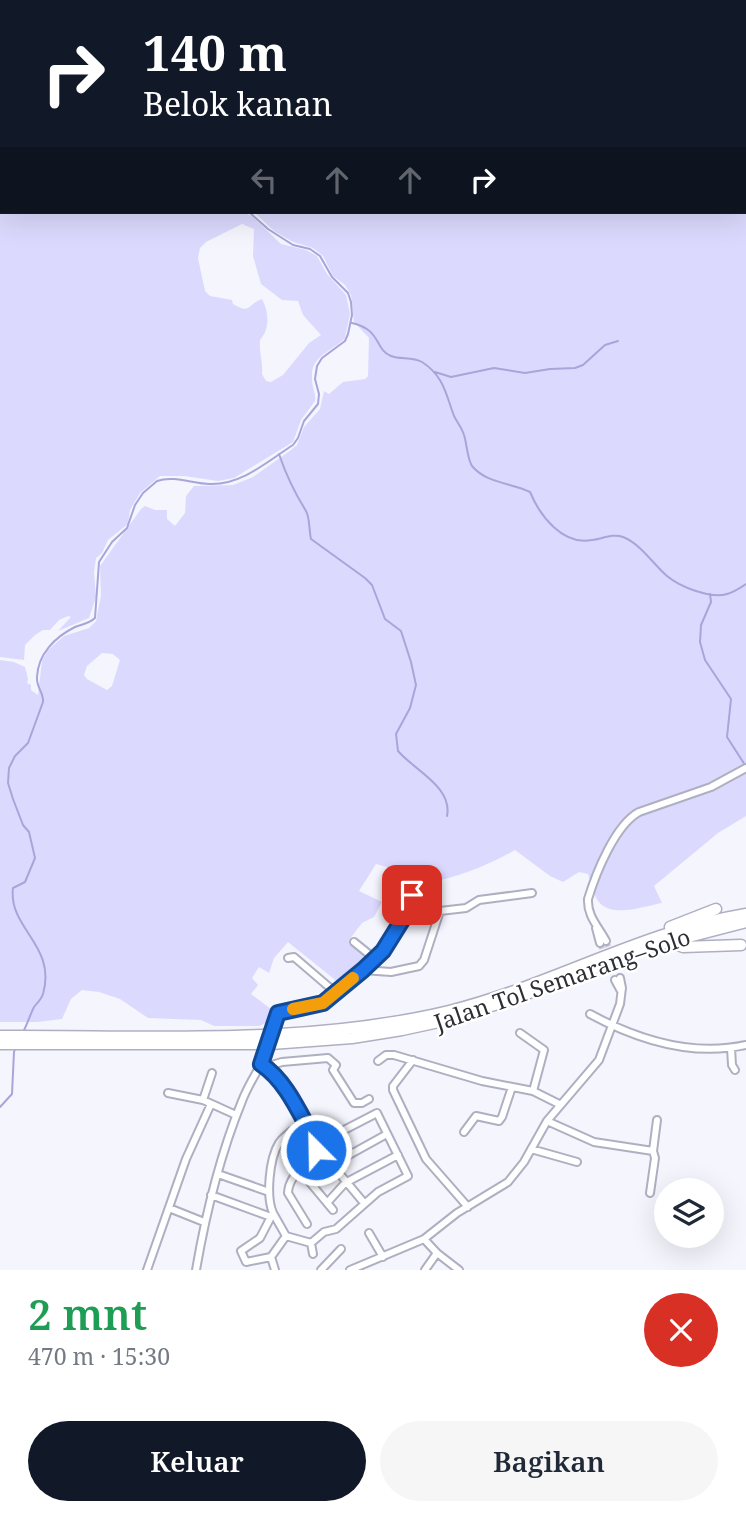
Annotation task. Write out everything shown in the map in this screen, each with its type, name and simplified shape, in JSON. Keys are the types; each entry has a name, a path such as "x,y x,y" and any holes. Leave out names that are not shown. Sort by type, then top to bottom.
{"highway":[{"path":"629,947 646,937 716,909"},
{"name":"Jalan Tol Semarang–Solo","path":"0,1044 291,1035 403,1021 475,1003 664,934 746,914"},
{"name":"Jalan Tol Semarang–Solo","path":"0,1036 271,1044 352,1038 448,1020 668,942 746,922"},
{"path":"668,942 683,947 741,945"}],"street":[{"path":"603,942 587,908 588,899 617,833 629,817 639,811 711,787 745,768"},
{"path":"196,1270 211,1195 236,1115 248,1087 264,1062 273,1021 282,1011 320,1004 375,959 397,931 416,898 387,884"},
{"path":"363,970 391,972 419,966 424,960 440,911 466,908 479,900 532,893"},
{"path":"354,942 375,959"},
{"path":"288,958 295,957 336,993"},
{"path":"350,1270 424,1239 508,1182 559,1104 599,1059 621,1004 617,979"},
{"path":"590,1014 613,1026 671,1046 696,1049 746,1045"},
{"path":"520,1033 544,1051 533,1091"},
{"path":"731,1048 735,1070"},
{"path":"378,1060 387,1054 413,1060 482,1081 533,1091 559,1104"},
{"path":"264,1062 328,1058 336,1065 334,1071 354,1103 369,1099"},
{"path":"413,1060 393,1086 393,1090 426,1158 468,1207"},
{"path":"264,1062 279,1080 332,1167 365,1203"},
{"path":"203,1100 212,1073"},
{"path":"464,1132 477,1116 499,1121 512,1087"},
{"path":"168,1093 203,1100 236,1115"},
{"path":"147,1270 186,1159 211,1104"},
{"path":"307,1224 288,1189 299,1169 311,1160 317,1144 375,1112 408,1176 378,1192 336,1228 324,1232 311,1242"},
{"path":"650,1193 657,1120"},
{"path":"547,1121 594,1142 653,1151"},
{"path":"304,1122 282,1139 277,1147 269,1201 272,1215 286,1236 311,1242"},
{"path":"333,1210 308,1179 387,1133"},
{"path":"531,1149 577,1162"},
{"path":"327,1203 345,1183 398,1154"},
{"path":"218,1174 269,1192"},
{"path":"211,1195 272,1215"},
{"path":"169,1209 204,1222"},
{"path":"272,1215 260,1238 241,1250 246,1262 271,1257 286,1236"},
{"path":"369,1233 383,1257"},
{"path":"424,1239 459,1270"},
{"path":"311,1242 313,1254"},
{"path":"321,1270 341,1249"},
{"path":"425,1270 437,1253"},
{"path":"271,1257 275,1270"}],"shaded area":[{"path":"0,214 252,216 281,244 306,250 317,256 327,274 346,295 350,314 345,338 314,364 312,379 315,401 301,420 293,442 234,478 218,481 160,476 140,493 130,510 128,524 108,540 102,553 96,558 96,597 89,618 58,631 71,617 68,616 59,620 50,630 43,630 35,635 25,645 24,660 0,657","holes":["242,224 254,229 253,256 261,284 282,300 298,301 303,315 321,335 309,343 283,375 271,382 266,381 262,374 260,340 266,331 267,320 262,299 243,309 233,304 232,300 210,296 205,291 198,258 200,248 206,242"]},
{"path":"256,214 746,214 746,816 718,833 654,886 662,903 628,910 611,909 598,901 588,874 579,872 563,882 550,876 515,850 472,870 427,883 415,875 376,864 359,891 382,902 374,917 362,923 349,940 366,958 339,983 288,942 274,958 269,973 259,967 252,978 258,985 251,994 271,1009 268,1022 259,1026 214,1026 201,1020 148,1018 120,999 82,990 71,999 62,1019 0,1022 0,660 25,667 27,683 38,695 42,661 48,650 64,636 89,628 96,621 101,595 100,566 141,509 145,506 155,510 167,510 167,519 175,526 185,513 186,496 194,486 233,485 253,477 297,445 304,427 320,409 324,391 329,394 343,382 365,379 368,376 369,338 354,322 351,295 345,285 333,276 323,256 313,248 293,242 274,231","holes":["102,653 113,654 120,660 112,686 107,690 84,675 87,666"]}],"waterway":[{"path":"23,1032 42,996 46,977 44,963 13,902 13,888 25,882 35,858 29,832 23,825 8,783 9,768 15,756 28,743 43,702 37,681 44,654 61,636 95,618 99,562 112,542 127,528 135,505 143,493 163,479 204,484 233,481 254,471 293,445 304,421 318,404 319,394 315,379 317,366 322,358 345,341 348,334 352,315 348,293 332,277 320,256 310,249 293,245 251,214"},
{"path":"352,323 368,330 386,353 399,358 418,360 435,373 463,432 472,466 484,476 530,492 546,519 562,534 581,541 611,536 623,537 641,549 673,580 704,593 727,594 746,584"},
{"path":"435,372 451,377 494,368 525,373 575,368 583,365 605,345 618,341"},
{"path":"279,454 307,514 311,539 372,585 385,619 401,631 416,685 410,708 396,734 398,751 438,788 444,796 447,816"},
{"path":"710,594 711,602 701,625 700,642 705,660 731,699 727,737 745,765"},
{"path":"0,1107 12,1094 16,1047"}],"tunnel":[{"path":"606,941 620,978"},
{"path":"600,943 615,980"}],"slow traffic":[{"path":"293,1009 323,1003 353,978"}],"route":[{"path":"316,1150 317,1144 291,1099 275,1076 261,1064 275,1017 282,1011 323,1003 363,970 383,951 397,931 416,898 412,895"}]}
